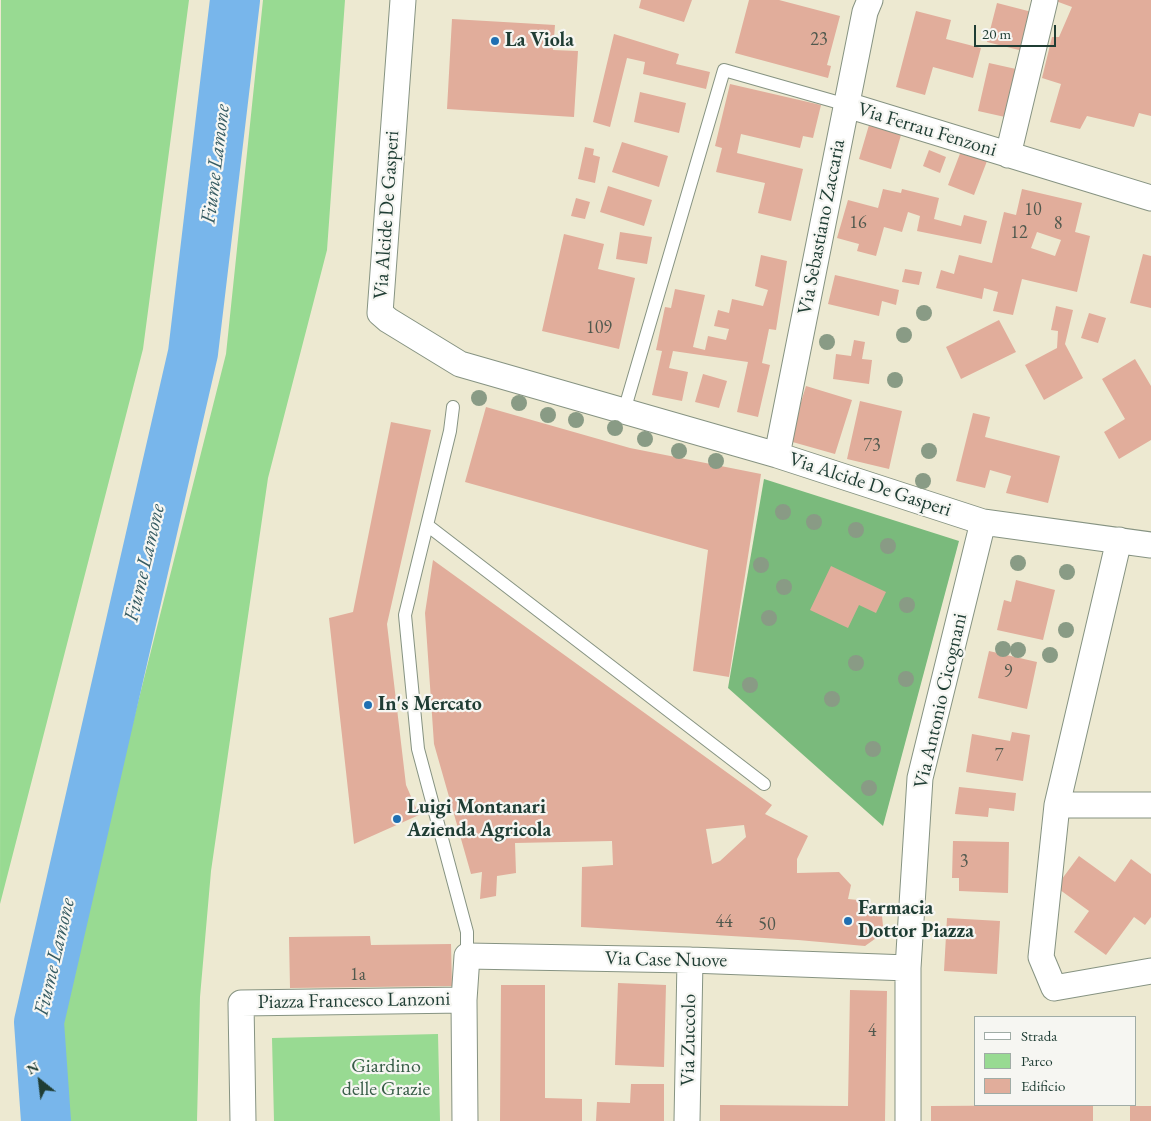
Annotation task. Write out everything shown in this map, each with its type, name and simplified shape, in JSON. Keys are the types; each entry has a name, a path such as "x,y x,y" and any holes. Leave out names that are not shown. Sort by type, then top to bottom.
{"street":[{"name":"Via Alcide De Gasperi","path":"403,0 380,313 460,364 777,455 983,522 1151,545"},
{"name":"Via Sebastiano Zaccaria","path":"777,455 865,12 870,0"},
{"name":"Via Ferrau Fenzoni","path":"1008,155 1046,0"},
{"name":"Via Ferrau Fenzoni","path":"846,105 1151,198"},
{"name":"Via Antonio Cicognani","path":"908,1121 908,968 920,778 983,522"},
{"path":"1119,540 1056,806 1041,957 1054,988 1151,971"},
{"path":"1056,806 1151,805"},
{"path":"464,1000 467,956"},
{"name":"Via Case Nuove","path":"467,956 690,960 908,968"},
{"name":"Via Zuccolo","path":"687,1121 690,960"},
{"name":"Piazza Francesco Lanzoni","path":"242,1121 241,1003 464,1000 465,1121"}],"lane":[{"path":"624,411 724,70 846,105"},
{"path":"453,407 450,431 405,615 418,748 467,932 467,956"},
{"path":"427,524 764,784"}],"green space":[{"path":"1,0 189,0 143,349 0,904"},
{"path":"263,0 345,0 327,250 268,478 211,871 200,997 197,1121 69,1121 62,1003 226,354"},
{"path":"764,479 959,541 883,826 728,688"},
{"name":"Giardino delle Grazie","path":"438,1034 440,1121 274,1121 272,1038"}],"building":[{"path":"641,0 692,0 684,22 639,8"},
{"path":"749,0 779,0 840,16 827,65 831,66 828,78 735,53"},
{"path":"1053,0 1151,0 1151,116 1139,113 1134,127 1087,116 1080,129 1050,122 1061,84 1042,78 1052,37 1059,37 1072,7"},
{"path":"997,3 1032,12 1023,51 987,42"},
{"path":"916,11 951,20 946,39 981,48 973,78 933,67 925,95 896,87"},
{"path":"452,19 555,25 553,50 578,51 574,117 447,109"},
{"path":"614,34 679,54 676,64 710,72 706,89 643,74 645,62 627,58 610,127 593,122"},
{"path":"989,63 1016,69 1005,117 978,111"},
{"path":"730,84 821,105 813,138 803,136 800,148 741,134 737,153 803,169 791,221 758,213 765,183 716,172 722,148 715,146"},
{"path":"640,92 686,103 679,133 634,122"},
{"path":"869,125 901,135 891,169 859,159"},
{"path":"622,142 668,156 659,187 612,172"},
{"path":"585,147 594,149 593,155 600,157 595,183 578,179"},
{"path":"929,150 946,157 940,173 923,166"},
{"path":"961,151 987,161 974,195 948,185"},
{"path":"608,186 652,200 644,226 600,212"},
{"path":"883,189 901,193 902,189 939,198 934,219 961,226 964,215 987,221 981,244 917,231 920,216 908,212 902,232 884,227 876,256 857,251 859,244 837,238 848,200 878,208"},
{"path":"1022,189 1082,203 1075,232 1090,236 1077,292 1022,279 1013,315 993,311 998,292 984,288 982,299 936,288 941,270 954,274 959,255 992,263 1004,212 1016,215","holes":["1037,232 1061,240 1055,256 1031,248"]},
{"path":"576,198 590,202 585,219 571,216"},
{"path":"620,232 652,237 647,264 616,259"},
{"path":"564,234 604,244 598,269 635,278 619,349 542,331"},
{"path":"1143,254 1151,256 1151,308 1130,303"},
{"path":"761,255 787,261 776,330 769,329 762,363 770,365 758,417 737,412 748,362 673,351 669,368 688,372 682,401 652,395 662,351 656,350 665,307 671,308 675,289 705,295 693,347 705,350 708,336 726,340 729,329 714,326 718,310 729,313 732,299 763,306 768,290 755,286"},
{"path":"905,269 922,272 919,285 902,282"},
{"path":"835,275 899,290 896,305 882,301 879,316 828,304"},
{"path":"1056,306 1073,310 1065,344 1083,378 1044,400 1025,365 1057,348 1058,331 1051,330"},
{"path":"1089,313 1106,318 1098,343 1081,338"},
{"path":"999,320 1016,352 961,379 946,347"},
{"path":"854,340 865,342 862,359 872,360 869,384 833,379 836,354 851,356"},
{"path":"1135,359 1151,386 1151,440 1119,459 1104,432 1125,419 1102,379"},
{"path":"703,374 727,381 719,408 695,402"},
{"path":"806,386 852,400 835,454 789,441"},
{"path":"860,401 902,411 889,469 847,459"},
{"path":"486,407 630,448 761,474 729,677 693,671 708,550 465,482"},
{"path":"973,413 990,417 985,437 1060,456 1048,503 1006,493 1011,476 990,470 985,488 956,481"},
{"name":"In's Mercato","path":"391,422 431,430 387,624 406,785 419,815 354,844 329,618 353,612"},
{"path":"433,560 772,805 765,814 808,836 797,859 797,873 839,872 851,885 848,899 868,901 876,906 882,916 883,926 879,936 865,946 798,940 581,927 582,867 613,865 612,841 515,843 516,873 497,876 496,896 480,899 482,872 471,874 434,744 425,613","holes":["744,825 746,837 720,861 712,864 706,829"]},
{"path":"831,566 886,592 876,613 859,605 848,628 810,610"},
{"path":"1016,580 1055,590 1043,640 997,630 1004,600 1011,602"},
{"path":"989,651 1037,662 1027,709 978,698"},
{"path":"1012,732 1030,735 1023,781 966,772 972,734 1010,741"},
{"path":"959,787 1016,793 1014,811 989,808 988,817 955,814"},
{"path":"953,841 1009,842 1008,893 959,891 959,878 952,878"},
{"path":"1079,856 1115,882 1131,859 1151,874 1151,917 1145,925 1134,917 1106,955 1074,932 1089,911 1056,887"},
{"path":"947,918 1000,921 997,974 944,971"},
{"path":"370,936 371,945 451,944 452,986 290,988 289,937"},
{"path":"618,983 666,985 664,1067 615,1065"},
{"path":"501,985 545,985 545,1098 582,1099 582,1121 500,1121"},
{"path":"850,990 887,991 885,1121 720,1121 720,1105 848,1106"},
{"path":"631,1084 664,1084 664,1121 596,1121 597,1102 630,1103"},
{"path":"931,1106 1093,1106 1093,1121 931,1121"},
{"path":"1130,1106 1151,1106 1151,1121 1130,1121"}],"waterway":[{"name":"Fiume Lamone","path":"46,1121 39,1022 193,353 235,0"}],"place":[{"name":"La Viola","path":"495,41"},
{"name":"In's Mercato","path":"368,705"},
{"name":"Luigi Montanari Azienda Agricola","path":"397,819"},
{"name":"Farmacia Dottor Piazza","path":"848,921"}]}
